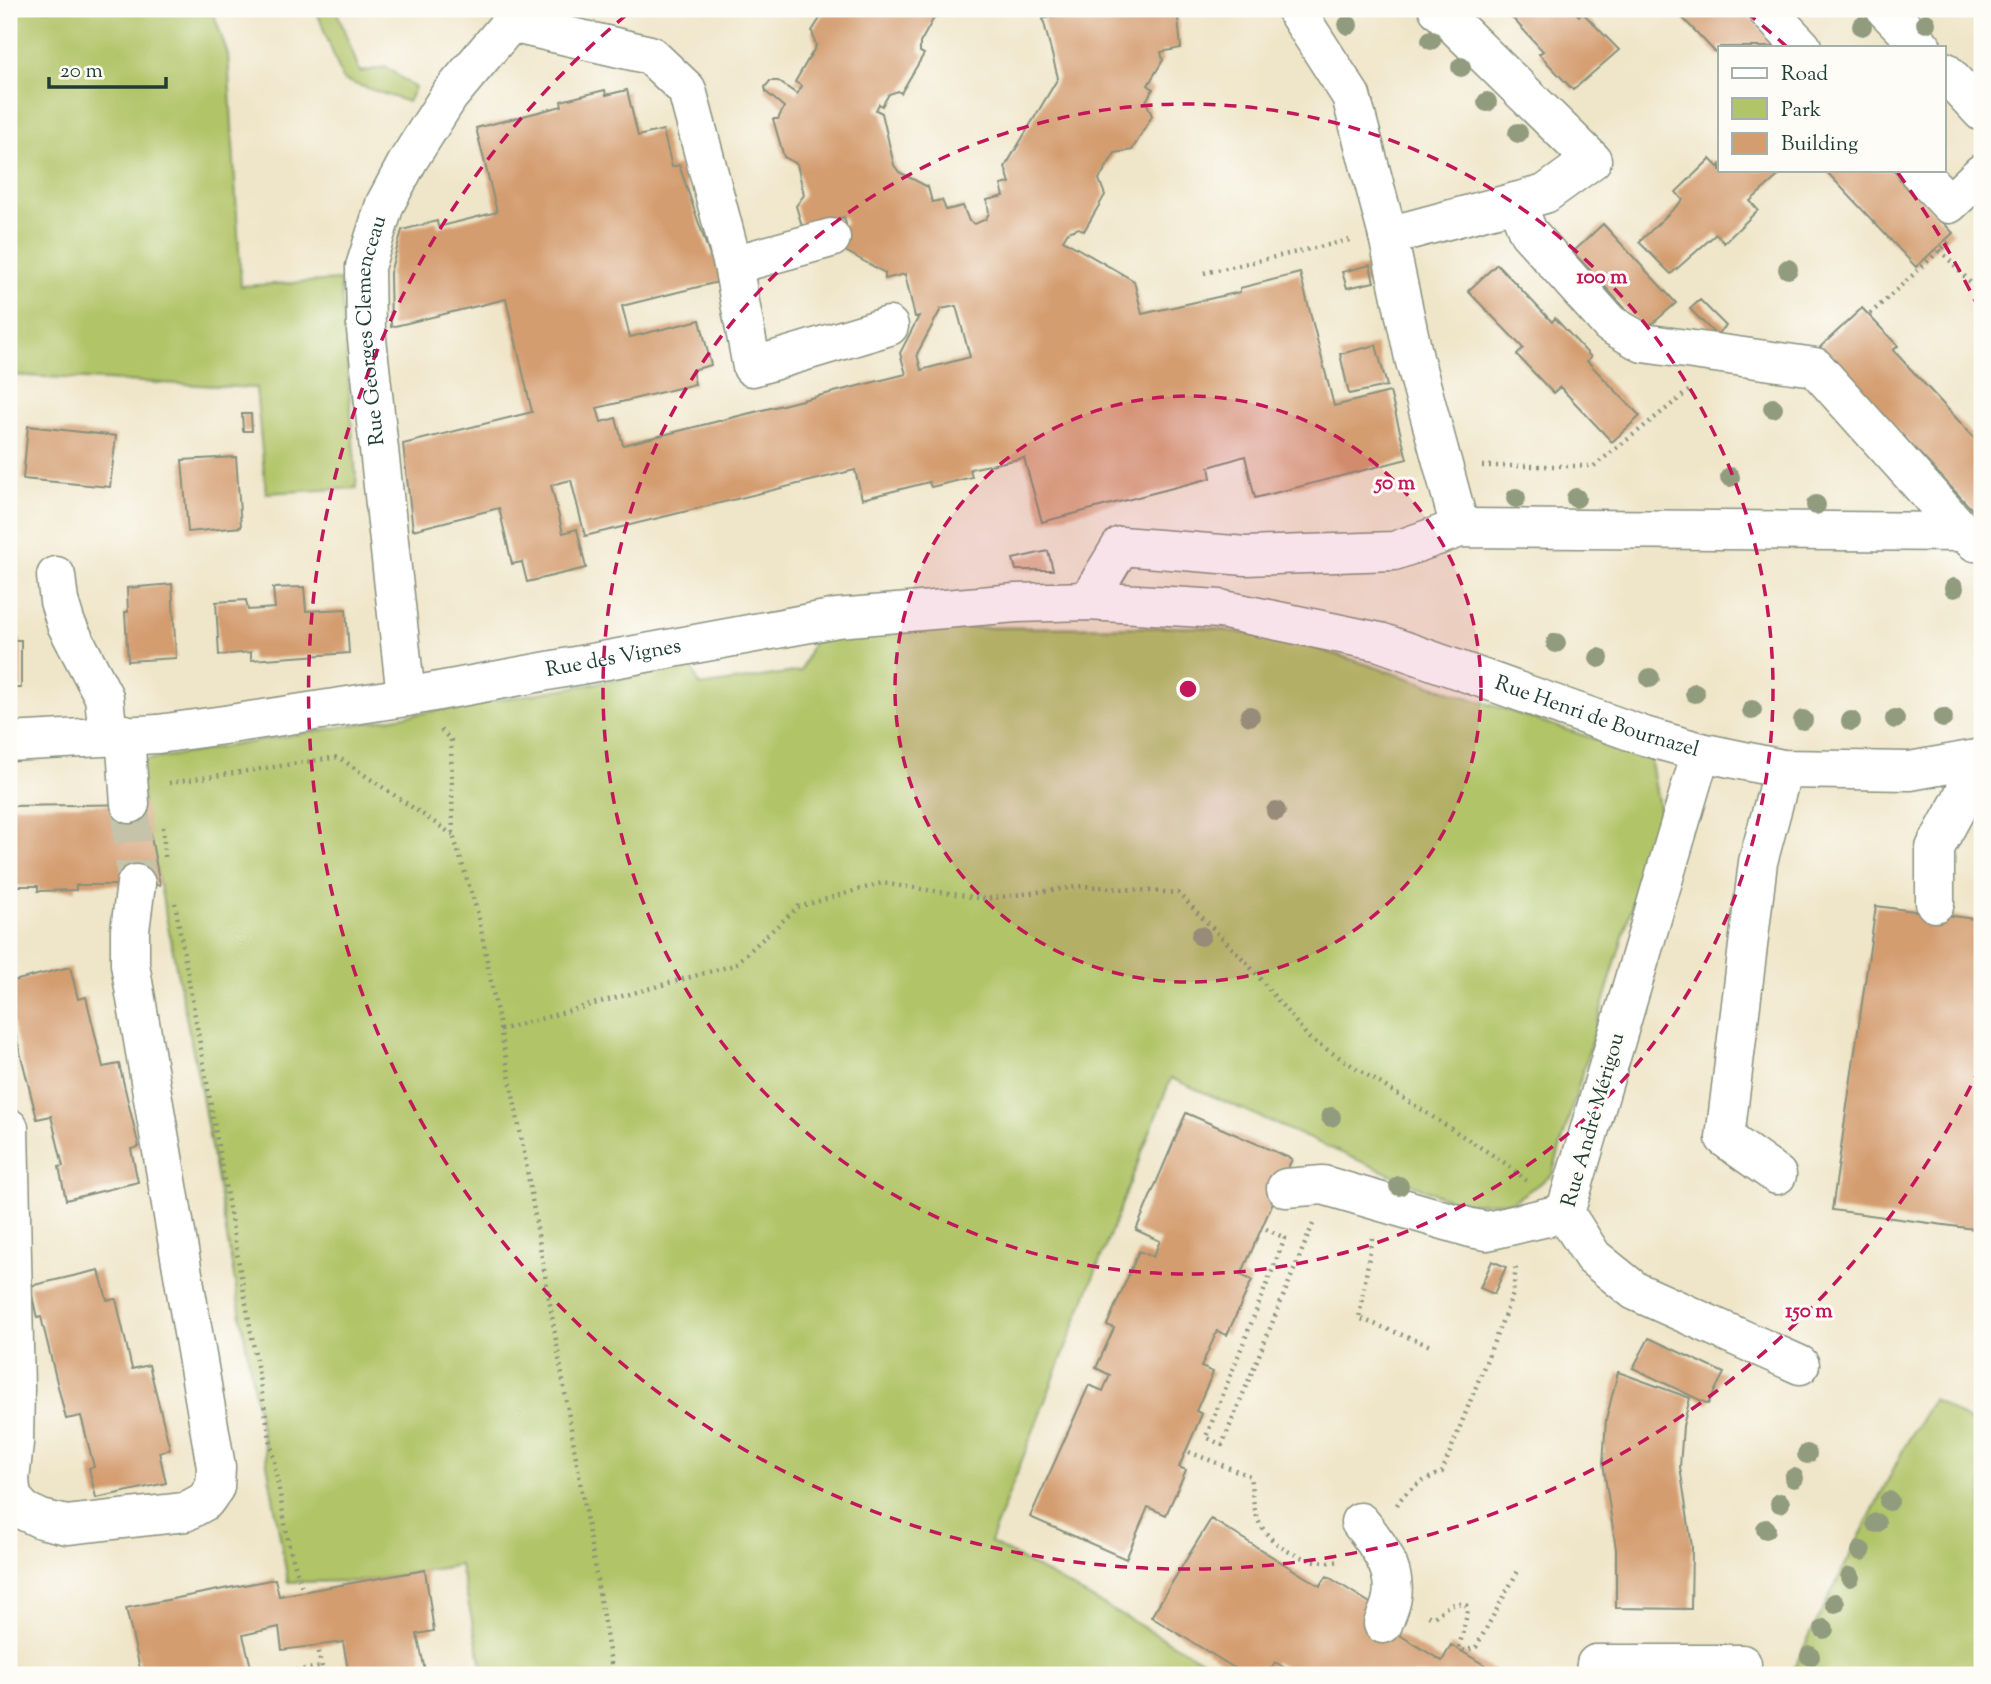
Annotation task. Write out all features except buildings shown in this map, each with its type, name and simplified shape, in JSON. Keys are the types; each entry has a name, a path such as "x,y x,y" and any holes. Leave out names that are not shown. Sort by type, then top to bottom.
{"street":[{"path":"1295,9 1351,96 1371,237 1414,358 1460,528"},
{"path":"1371,237 1545,194 1592,160 1438,9"},
{"path":"1766,9 1801,46"},
{"path":"1885,9 1921,46"},
{"path":"516,16 650,55 687,90 733,265 752,367 889,327"},
{"name":"Rue Georges Clemenceau","path":"406,697 366,330 365,267 385,204 410,159 449,96 516,16"},
{"path":"1946,73 1982,112"},
{"path":"1919,172 1949,204 1982,173"},
{"path":"1516,202 1528,232 1609,324 1643,343 1815,367 1973,540"},
{"path":"733,265 831,237"},
{"path":"1088,601 1121,546 1246,556 1394,551 1460,528 1973,540"},
{"path":"55,576 66,624 104,697 130,735 130,804"},
{"name":"Rue des Vignes","path":"9,742 130,735 406,697 837,618 1016,603 1088,601 1220,609"},
{"name":"Rue Henri de Bournazel","path":"1220,609 1380,642 1566,709 1701,752 1783,769 1910,771 1981,758"},
{"name":"Rue André Mérigou","path":"1701,752 1565,1213 1593,1257 1634,1291 1800,1365"},
{"path":"1935,903 1935,848 1961,802 1981,758"},
{"path":"1777,1175 1726,1138 1758,862 1783,769"},
{"path":"9,1128 15,1388 10,1480 12,1498 24,1511 41,1519 67,1525 185,1512 205,1501 215,1487 216,1467 130,964 130,929 136,884"},
{"path":"1286,1188 1323,1185 1487,1231 1565,1213"},
{"path":"1368,1532 1391,1572 1392,1596 1383,1624"},
{"path":"1595,1675 1596,1664 1742,1664"}],"path":[{"path":"1870,314 1957,234"},
{"path":"1204,274 1371,237"},
{"path":"1940,250 1982,295"},
{"path":"1443,466 1594,466 1730,357"},
{"path":"406,697 451,740 453,835 478,914 524,1152 613,1675"},
{"path":"130,735 169,783"},
{"path":"169,783 338,757 453,835"},
{"path":"166,791 169,783"},
{"path":"163,822 165,858"},
{"path":"500,1030 734,965 798,907 882,883 985,899 1084,886 1178,893 1247,963 1309,1038 1508,1165 1565,1213"},
{"path":"173,896 189,973 289,1546 303,1591"},
{"path":"1266,1229 1285,1238 1206,1437 1222,1445 1318,1212"},
{"path":"1189,1452 1250,1476 1252,1496 1260,1523 1270,1538 1292,1554 1331,1563 1358,1558 1368,1532 1401,1496 1442,1472 1513,1294 1516,1266 1513,1225"},
{"path":"1373,1231 1359,1318 1433,1346"},
{"path":"1424,1615 1434,1617 1449,1605 1459,1602 1465,1605 1468,1610 1459,1648 1465,1651 1473,1649 1519,1569"},
{"path":"316,1645 324,1675"},
{"path":"261,1675 322,1667"}],"green space":[{"path":"9,9 212,9 228,55 241,286 340,280 357,488 266,493 256,388 9,375"},
{"path":"316,9 336,9 360,72 386,67 415,88 408,102 343,80"},
{"path":"1201,627 1292,640 1650,757 1660,812 1552,1175 1512,1202 1458,1204 1171,1078 990,1542 1229,1675 484,1675 460,1565 363,1581 288,1582 201,1091 135,762 692,667 700,686 801,671 813,642 905,628"},
{"path":"1933,1399 1982,1429 1982,1675 1790,1675 1905,1446"}],"tunnel":[{"path":"130,804 136,884"}]}
